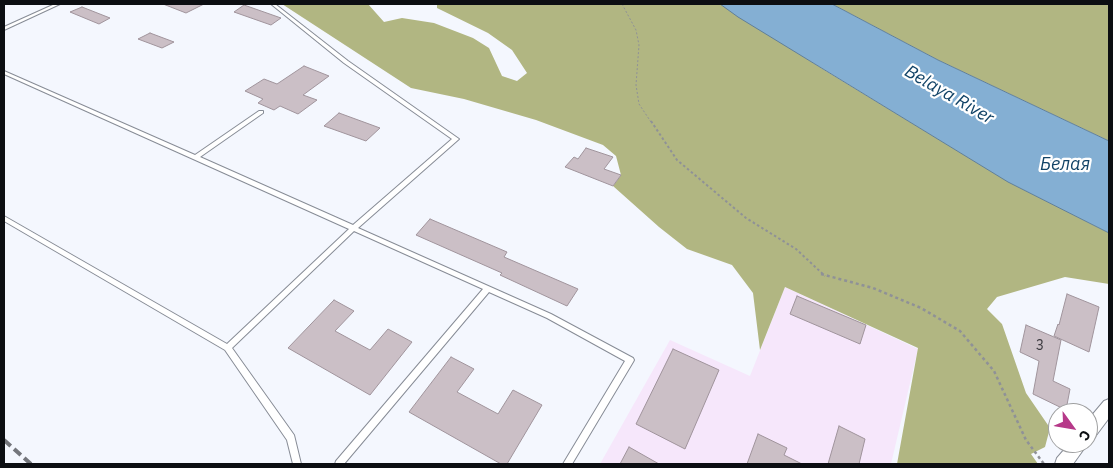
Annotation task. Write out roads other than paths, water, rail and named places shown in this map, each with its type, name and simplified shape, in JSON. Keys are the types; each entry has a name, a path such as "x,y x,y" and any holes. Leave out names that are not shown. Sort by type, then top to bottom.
{"street":[{"path":"1098,420 1109,406"},
{"path":"1063,464 1072,453"}],"lane":[{"path":"4,29 58,4"},
{"path":"228,348 354,228 456,139 346,62 274,4"},
{"path":"4,72 549,316 630,360 567,464"},
{"path":"196,158 261,112"},
{"path":"4,218 228,348 291,438 297,464"},
{"path":"339,464 488,288"}],"water":[{"name":"Белая","path":"720,4 832,4 938,60 1109,141 1109,233 1008,182 738,17"}],"railway":[{"path":"4,440 31,464"}],"water label":[{"name":"Belaya River","path":"949,95"}]}
